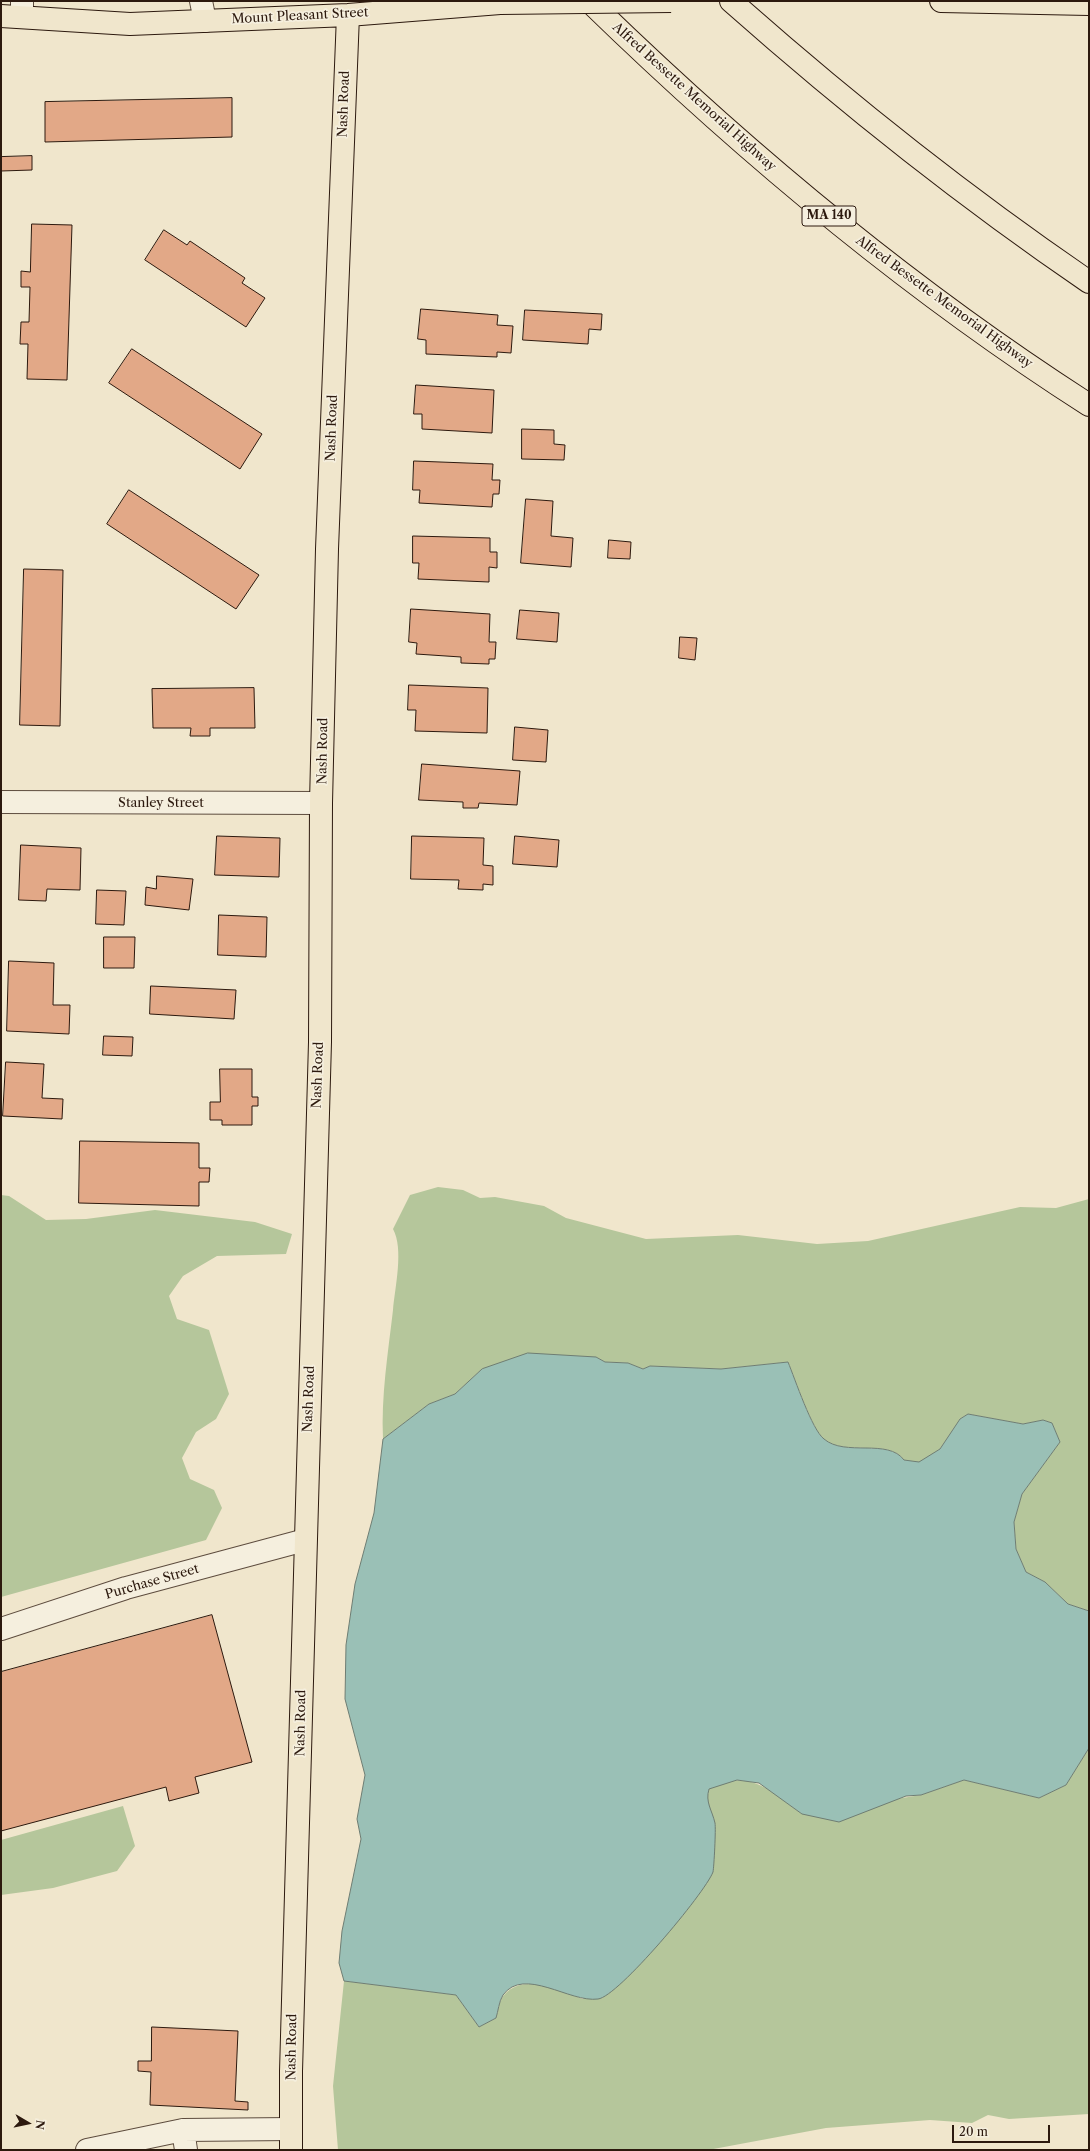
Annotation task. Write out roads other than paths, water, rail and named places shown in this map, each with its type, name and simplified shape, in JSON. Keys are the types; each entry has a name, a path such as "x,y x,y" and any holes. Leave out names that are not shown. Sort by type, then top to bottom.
{"main road":[{"name":"Alfred Bessette Memorial Highway","path":"589,1 730,133 837,222 973,327 1089,405"},
{"name":"Mount Pleasant Street","path":"1,16 22,9 130,24 203,11 500,3 671,1"},
{"path":"731,1 787,51 923,162 984,208 1089,282"},
{"path":"941,1 1089,4"},
{"name":"Nash Road","path":"291,2150 305,1540 320,1042 321,803 327,549 348,8"}],"street":[{"name":"Stanley Street","path":"1,802 321,803"},
{"name":"Purchase Street","path":"1,1629 126,1588 305,1540"},
{"path":"87,2150 291,2129"}],"water":[{"path":"528,1353 596,1357 605,1362 628,1363 643,1369 650,1366 721,1369 788,1362 814,1426 824,1439 843,1447 877,1448 888,1450 897,1454 904,1460 919,1462 940,1449 960,1419 968,1414 1023,1424 1043,1420 1052,1423 1060,1442 1022,1494 1014,1522 1016,1549 1026,1572 1045,1582 1068,1604 1089,1611 1089,1748 1066,1785 1039,1798 964,1780 921,1795 906,1796 839,1822 802,1814 759,1783 737,1780 709,1789 708,1798 715,1823 715,1840 713,1872 707,1883 660,1943 623,1981 608,1994 598,1999 587,1999 548,1988 523,1984 512,1987 503,1995 496,2018 479,2027 456,1995 344,1981 339,1963 342,1931 361,1839 357,1819 365,1775 345,1699 346,1645 355,1584 374,1513 383,1439 429,1404 455,1394 482,1369"}]}
